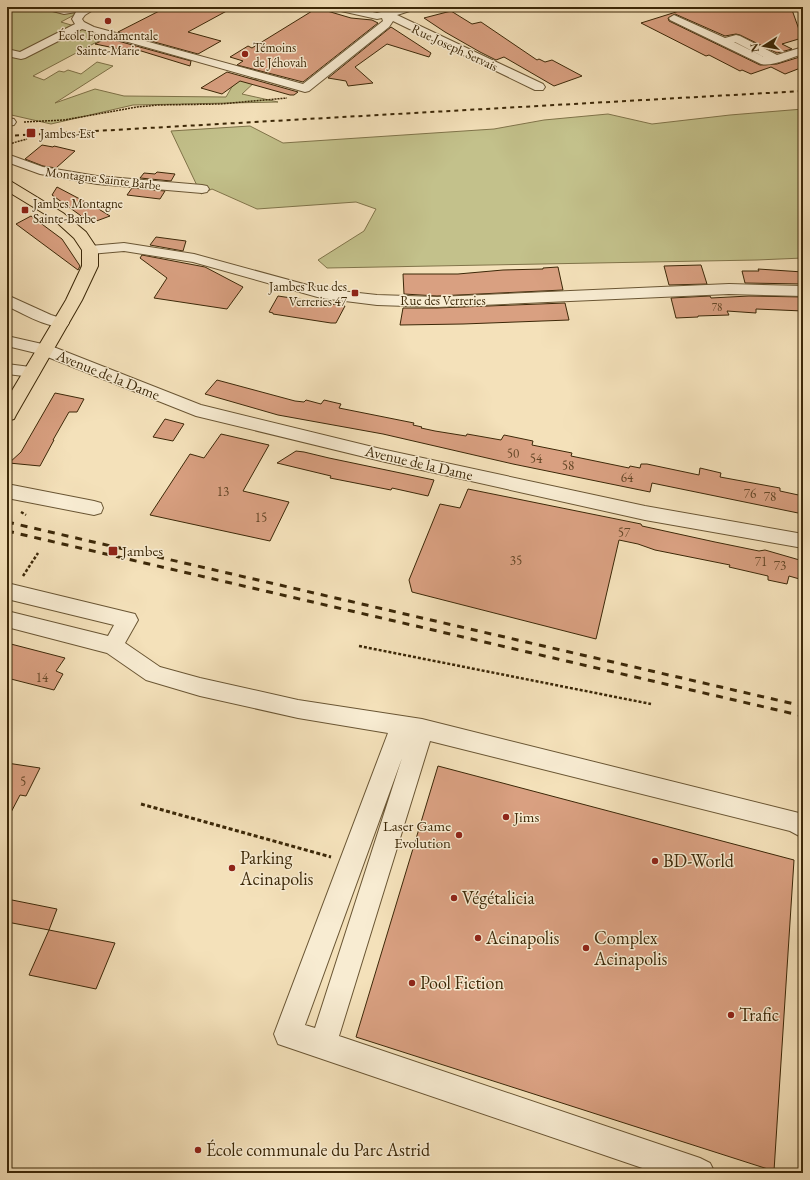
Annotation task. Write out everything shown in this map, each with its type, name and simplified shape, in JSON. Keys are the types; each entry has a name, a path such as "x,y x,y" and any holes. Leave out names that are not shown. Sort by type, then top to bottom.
{"main road":[{"path":"7,185 58,216 80,236 90,250 90,266 74,300 7,415"}],"street":[{"path":"49,7 64,12 71,11 79,7"},
{"path":"93,7 81,13 77,19 82,25 90,29 305,88 385,25 388,21 387,14"},
{"path":"336,7 371,16 387,14 412,7"},
{"name":"Rue Joseph Servais","path":"387,14 539,87"},
{"path":"674,18 724,42 736,38 777,58 803,50"},
{"path":"7,64 82,25"},
{"path":"7,52 21,56"},
{"name":"Montagne Sainte Barbe","path":"7,158 40,170 97,180 202,189"},
{"name":"Rue des Verreries","path":"90,250 124,247 194,258 321,293 377,300 437,302 729,289 803,291"},
{"path":"7,300 40,316 61,323"},
{"name":"Avenue de la Dame","path":"7,341 45,350 196,410 381,454 645,513 803,541"},
{"path":"7,370 32,372"},
{"path":"7,491 94,508"},
{"path":"10,591 128,620 113,646"},
{"path":"7,619 113,646 154,674 200,687 298,709 412,728 796,822 803,828"},
{"path":"412,728 352,863 288,1034 323,1044 700,1173"},
{"path":"323,1044 412,728"}],"path":[{"path":"9,122 64,120 137,107 158,105 220,104 273,100 294,97 305,88"},
{"path":"7,145 27,139"},
{"path":"10,591 38,553"},
{"path":"359,646 651,704"},
{"path":"141,804 352,863"}],"shaded area":[{"path":"7,7 89,7 61,22 108,36 33,76 44,80 59,71 64,72 68,70 81,74 97,62 113,66 55,103 95,89 124,96 226,97 233,85 242,77 257,80 242,94 278,102 133,105 51,124 7,114"},
{"path":"803,109 803,258 757,260 327,268 318,260 364,231 376,209 356,202 257,209 212,189 201,194 171,131 250,126 283,143 494,129 544,120 608,114 652,124 730,115"}],"building":[{"path":"167,7 234,7 188,32 221,41 198,54 118,32"},
{"path":"692,7 791,7 802,38 782,44 792,49 777,53 740,35 736,34 725,36 675,14 668,18 669,21 760,65 777,64 803,56 803,67 785,74 771,67 751,74 742,70 740,71 709,55 706,56 641,23"},
{"path":"317,8 351,18 372,20 378,23 303,82 237,65 243,61 230,57 248,46 252,48"},
{"path":"451,11 472,24 481,22 537,60 539,59 545,62 552,60 582,76 554,86 504,57 496,60 480,52 424,18"},
{"path":"391,27 431,53 429,57 387,44 355,67 373,83 348,86 346,81 328,78"},
{"path":"107,38 191,61 190,66 138,50 134,52 95,44"},
{"path":"227,72 298,92 294,95 290,95 240,81 222,94 201,88"},
{"path":"42,145 75,151 56,168 43,166 25,159"},
{"path":"157,172 175,174 171,181 140,178 144,173 155,174"},
{"path":"57,187 110,216 91,223 52,195"},
{"path":"132,188 165,191 160,199 127,195"},
{"path":"31,216 62,239 80,266 78,270 16,224"},
{"path":"156,237 186,241 183,251 150,245"},
{"path":"142,255 205,267 243,287 227,309 154,298 167,278 140,258"},
{"path":"701,265 707,284 669,285 664,266"},
{"path":"558,267 563,290 437,296 404,294 403,274 458,274"},
{"path":"758,269 803,272 803,284 745,283 742,271 759,271"},
{"path":"278,296 345,306 336,323 331,323 273,314 269,312"},
{"path":"710,296 711,298 749,296 803,297 803,311 756,309 756,313 727,311 729,315 676,318 671,298"},
{"path":"565,303 569,320 400,325 403,308"},
{"path":"217,380 295,401 304,402 306,400 321,404 324,400 341,404 339,408 414,423 413,425 435,431 466,436 467,434 501,440 504,435 533,441 532,445 572,453 571,456 629,468 630,466 640,468 641,464 647,464 699,475 700,468 721,473 720,477 780,488 780,491 803,496 803,514 652,483 650,492 513,464 383,434 278,415 205,394"},
{"path":"55,393 84,399 77,412 69,412 40,466 9,463 21,452"},
{"path":"165,419 184,424 173,441 153,437"},
{"path":"221,434 269,445 243,491 289,502 270,541 150,515 190,454 204,458"},
{"path":"296,451 434,480 428,496 392,488 391,490 330,478 331,476 277,463"},
{"path":"468,489 641,524 642,526 715,542 759,551 765,550 803,561 803,580 789,576 787,584 768,580 768,576 729,567 730,565 655,550 638,544 619,540 596,639 412,592 409,580 440,504 460,508"},
{"path":"7,643 65,658 56,671 63,674 54,690 7,678"},
{"path":"7,763 40,768 26,796 20,795 7,820"},
{"name":"Complex Acinapolis","path":"438,766 794,860 774,1171 356,1037"},
{"path":"7,899 57,909 49,930 7,922"},
{"path":"49,930 115,943 96,989 29,975"}],"railway":[{"path":"7,136 803,91"},
{"path":"7,522 803,706"},
{"path":"7,531 803,716"}],"place":[{"name":"École Fondamentale Sainte-Marie","path":"108,21"},
{"name":"Témoins de Jéhovah","path":"245,54"},
{"name":"Jambes-Est","path":"31,133"},
{"name":"Jambes Montagne Sainte-Barbe","path":"25,210"},
{"name":"Jambes Rue des Verreries 47","path":"355,293"},
{"name":"Jambes","path":"113,551"},
{"name":"Jims","path":"506,817"},
{"name":"Laser Game Evolution","path":"459,835"},
{"name":"BD-World","path":"655,861"},
{"name":"Parking Acinapolis","path":"232,868"},
{"name":"Végétalicia","path":"454,898"},
{"name":"Acinapolis","path":"478,938"},
{"name":"Complex Acinapolis","path":"586,948"},
{"name":"Pool Fiction","path":"412,983"},
{"name":"Trafic","path":"731,1015"},
{"name":"École communale du Parc Astrid","path":"198,1150"}]}
